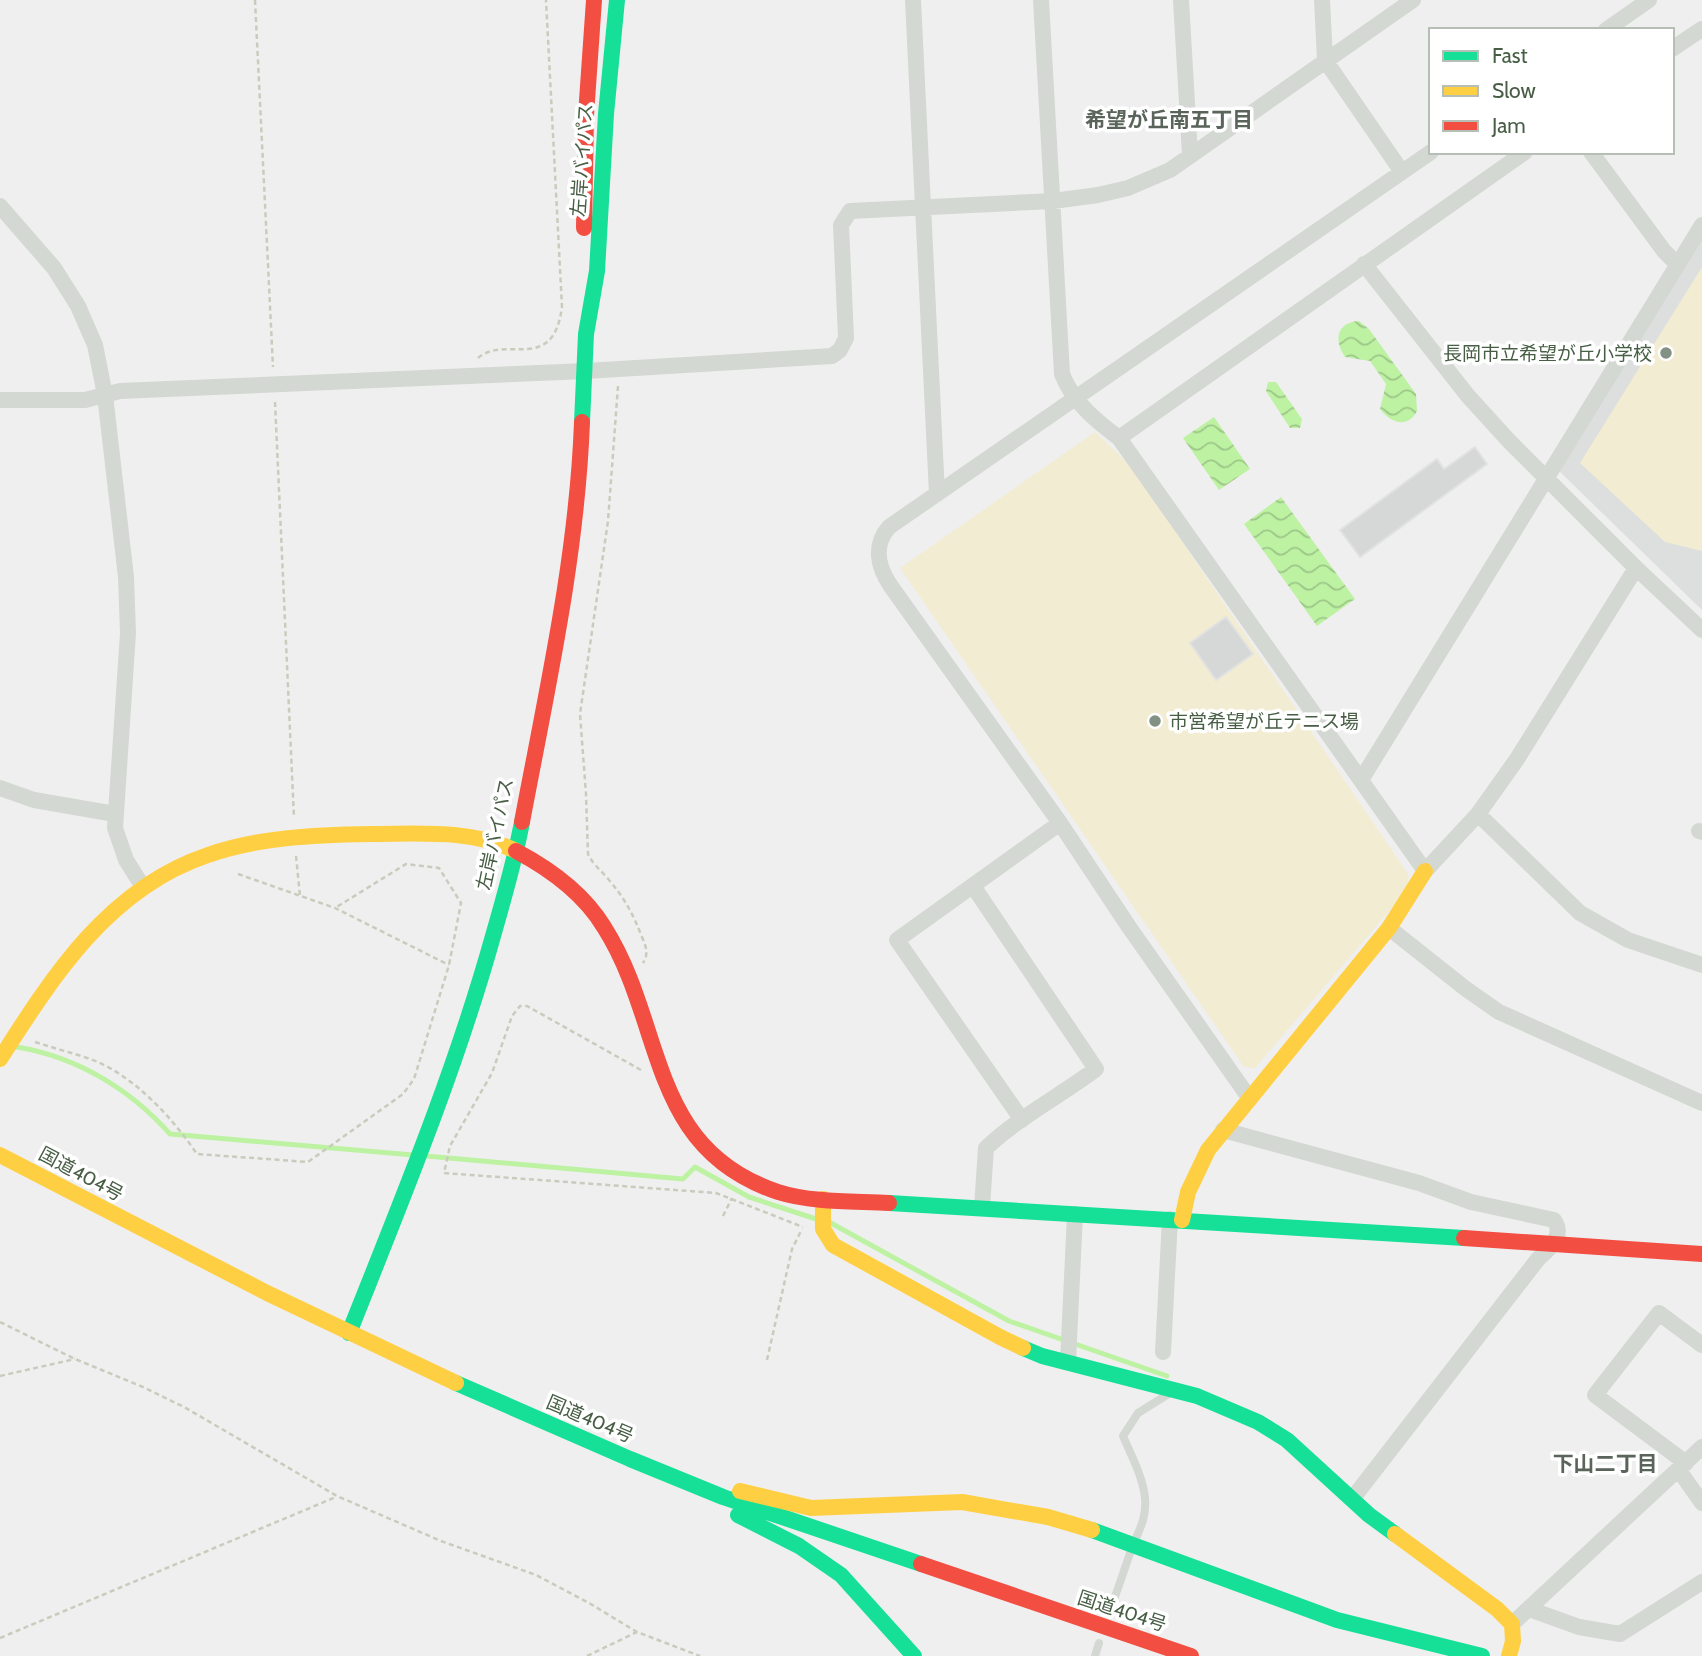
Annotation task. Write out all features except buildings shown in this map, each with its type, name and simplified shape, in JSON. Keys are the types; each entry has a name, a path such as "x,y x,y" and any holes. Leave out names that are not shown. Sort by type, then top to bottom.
{"main road":[{"name":"左岸バイパス","path":"349,1333 427,1139 479,986 517,851 569,571 581,459 586,371 588,322 584,179 594,0"},
{"name":"左岸バイパス","path":"588,322 597,271 606,114 617,0"},
{"path":"0,1059 74,951 98,923 143,887 177,866 220,851 262,843 384,834 459,835 480,838 517,851 587,904 604,925 629,978 660,1068 686,1125 711,1155 745,1178 780,1192 823,1199 1702,1254"},
{"path":"1176,1220 1208,1150 1389,928 1425,871"},
{"name":"国道404号","path":"0,1155 146,1233 517,1412 727,1498 1191,1656"},
{"path":"823,1199 821,1228 825,1238 833,1245 1000,1337 1042,1356 1175,1390 1224,1406 1287,1440 1369,1515 1496,1609 1512,1624 1513,1641 1509,1656"},
{"path":"607,1449 736,1490 811,1508 962,1502 1048,1517 1337,1620 1482,1656"},
{"path":"607,1449 802,1547 852,1586 890,1633 914,1656"}],"street":[{"path":"913,0 937,494"},
{"path":"1041,0 1062,374 1068,390 1096,421 1119,438 1425,871 1478,814 1517,760 1636,568"},
{"path":"1181,0 1190,155"},
{"path":"1322,0 1325,60 1402,172"},
{"path":"0,400 85,400 120,391 586,371 832,356 840,350 846,338 841,225 850,211 1053,201 1128,188 1170,170 1413,0"},
{"path":"1609,28 1649,0"},
{"path":"1674,48 1702,29"},
{"path":"1250,1099 1129,927 1060,823 883,575 878,550 882,536 889,527 1429,153"},
{"path":"1119,438 1522,154"},
{"path":"1592,154 1664,251 1677,264"},
{"path":"0,206 54,268 78,306 95,345 105,395 126,577 128,633 115,814 118,841 143,887"},
{"path":"1361,780 1702,225"},
{"path":"1364,264 1468,396 1636,568 1702,631"},
{"path":"0,788 34,800 115,814"},
{"path":"1478,814 1580,914 1628,940 1702,965"},
{"path":"1022,1120 897,940 1060,823"},
{"path":"973,886 1096,1069 986,1148 982,1207"},
{"path":"1389,928 1499,1012 1702,1104"},
{"path":"1223,1130 1419,1183 1472,1202 1554,1220 1558,1224 1553,1244 1538,1259 1353,1498"},
{"path":"1068,1362 1075,1214"},
{"path":"1163,1352 1176,1220"},
{"path":"1702,1345 1659,1313 1595,1395 1682,1466 1702,1503"},
{"path":"1512,1624 1702,1447"},
{"path":"1529,1609 1579,1628 1620,1634 1702,1582"}],"lane":[{"path":"1109,1613 1146,1511 1145,1495 1123,1436 1138,1413 1175,1390"},
{"path":"1095,1656 1099,1643"}],"path":[{"path":"255,0 295,840 300,896"},
{"path":"466,375 480,355 489,351 534,349 543,344 560,323 562,307 546,0"},
{"path":"619,377 608,521 580,714 588,854 591,862 606,876 634,913 647,949 646,958 629,978"},
{"path":"15,1035 97,1062 123,1077 174,1120 197,1154 309,1162 403,1094 414,1079 449,965 461,903 439,868 406,864 335,908"},
{"path":"238,874 335,908 449,965"},
{"path":"660,1068 638,1071 527,1006 520,1006 512,1016 492,1073 450,1146 444,1173 716,1193 803,1227 821,1228"},
{"path":"723,1216 745,1178"},
{"path":"767,1360 792,1249 803,1227"},
{"path":"0,1322 75,1359 184,1407 337,1496 441,1541 536,1576 637,1632 700,1656"},
{"path":"0,1376 75,1359"},
{"path":"0,1638 337,1496"},
{"path":"587,1656 637,1632"}],"shaded area":[{"name":"長岡市立希望が丘小学校","path":"1702,238 1702,610 1556,468"},
{"name":"長岡市立希望が丘小学校","path":"1702,267 1702,551 1665,542 1580,463"},
{"name":"市営希望が丘テニス場","path":"1095,432 1130,465 1408,874 1409,888 1255,1068 1244,1067 900,568"}],"water":[{"path":"1359,321 1369,329 1416,394 1417,411 1409,420 1394,421 1380,409 1386,384 1370,361 1345,357 1341,351 1338,338 1342,328"},
{"path":"1268,382 1276,382 1302,419 1300,428 1290,428 1266,391"},
{"path":"1214,417 1250,469 1219,490 1183,438"},
{"path":"1281,497 1355,599 1317,626 1244,524"}],"waterway":[{"path":"17,1047 61,1058 101,1077 138,1103 170,1134 413,1155"},
{"path":"426,1156 683,1179 695,1167 749,1197 816,1219"},
{"path":"829,1222 1009,1321 1167,1376"}],"traffic: fast":[{"path":"582,422 586,334 597,271 606,114 617,0"},
{"path":"349,1333 462,1037 501,908 522,822"},
{"path":"889,1203 1464,1238"},
{"path":"1023,1348 1042,1356 1197,1396 1258,1422 1287,1440 1369,1515 1395,1534"},
{"path":"456,1383 723,1497 921,1564"},
{"path":"738,1515 799,1546 841,1575 914,1656"},
{"path":"1092,1530 1337,1620 1482,1656"}],"traffic: slow":[{"path":"0,1059 63,967 113,912 141,889 173,870 208,855 267,841 308,836 370,834 463,836 482,839 516,851"},
{"path":"1182,1220 1188,1192 1208,1150 1389,928 1425,871"},
{"path":"0,1155 267,1293 456,1383"},
{"path":"823,1199 823,1229 833,1245 1023,1348"},
{"path":"740,1491 811,1508 962,1502 1048,1517 1092,1530"},
{"path":"1395,1534 1497,1609 1512,1624 1513,1641 1509,1656"}],"traffic: jam":[{"path":"584,228 586,115 594,0"},
{"path":"522,822 567,573 582,422"},
{"path":"516,851 565,883 587,904 604,927 624,964 665,1079 681,1114 704,1146 735,1172 778,1192 819,1200 889,1203"},
{"path":"1464,1238 1702,1254"},
{"path":"921,1564 1191,1656"}],"place":[{"name":"長岡市立希望が丘小学校","path":"1666,353"},
{"name":"市営希望が丘テニス場","path":"1155,721"}],"district":[{"name":"希望が丘南五丁目","path":"1169,119"},
{"name":"下山二丁目","path":"1605,1463"}]}
